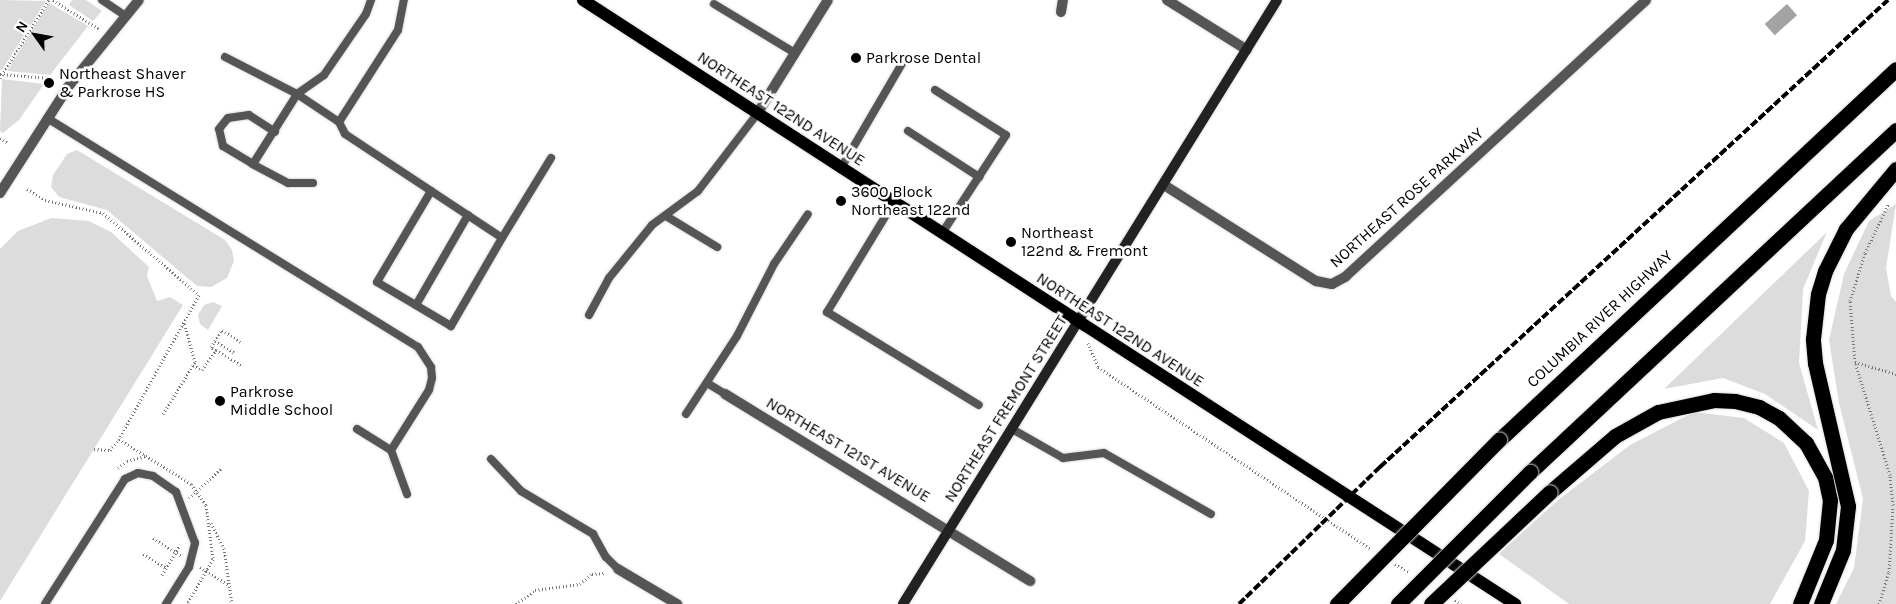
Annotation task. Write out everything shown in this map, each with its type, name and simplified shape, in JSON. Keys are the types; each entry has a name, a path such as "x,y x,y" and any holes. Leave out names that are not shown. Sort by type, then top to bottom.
{"highway":[{"name":"COLUMBIA RIVER HIGHWAY","path":"1337,604 1499,440 1896,69"},
{"path":"1398,604 1530,472 1896,130"},
{"path":"1821,604 1843,550 1848,506 1815,363 1813,339 1818,294 1825,272 1846,229 1896,169"},
{"path":"1431,604 1550,492 1615,436 1658,412 1714,400 1735,401 1759,408 1779,418 1806,443 1825,477 1828,492 1826,540 1800,604"}],"main road":[{"name":"NORTHEAST 122ND AVENUE","path":"583,0 1515,604"}],"street":[{"path":"0,193 47,118 139,0"},
{"path":"757,114 828,0"},
{"path":"1061,12 1063,0"},
{"path":"1167,0 1246,50"},
{"name":"NORTHEAST FREMONT STREET","path":"903,604 1277,0"},
{"name":"NORTHEAST ROSE PARKWAY","path":"1164,185 1316,281 1332,284 1345,277 1646,0"},
{"name":"NORTHEAST 121ST AVENUE","path":"726,394 949,529 1030,581"},
{"path":"618,569 677,604"}],"lane":[{"path":"102,0 126,16"},
{"path":"253,164 275,132 297,94 324,75 366,14 371,0"},
{"path":"339,122 398,30 404,0"},
{"path":"714,4 795,53"},
{"path":"225,57 297,94 339,122 346,134 502,238"},
{"path":"841,168 903,62"},
{"path":"935,90 1006,135 942,233"},
{"path":"589,315 609,278 652,225 698,192 757,114"},
{"path":"275,132 248,115 228,118 218,129 224,146 253,164 288,183 313,183"},
{"path":"47,118 418,347 432,366 429,390 391,450"},
{"path":"908,132 979,177"},
{"path":"431,191 377,282 450,326 552,158"},
{"path":"894,202 827,312 978,405"},
{"path":"686,414 707,383 774,264 808,214"},
{"path":"416,305 468,215"},
{"path":"666,216 717,246"},
{"path":"707,383 726,394"},
{"path":"357,429 391,450 407,494"},
{"path":"1012,429 1063,458 1104,453 1211,514"},
{"path":"491,459 521,491 594,534 606,557 618,569"},
{"path":"45,604 125,479 138,472 146,473 166,484 182,503 195,543 192,562 166,604"}],"path":[{"path":"0,78 51,0 110,35"},
{"path":"1,74 50,78"},
{"path":"0,138 8,143"},
{"path":"26,189 45,200 94,209 111,218 199,295 119,439 108,450 94,449"},
{"path":"1879,604 1888,572 1893,505 1890,475 1854,362 1850,301 1864,253 1893,198"},
{"path":"162,414 193,365 184,321"},
{"path":"242,342 222,330 211,347 243,366"},
{"path":"215,341 235,353"},
{"path":"193,365 202,370 216,350"},
{"path":"1854,362 1896,374"},
{"path":"1098,367 1380,554"},
{"path":"119,439 191,484 197,491 209,520 224,548 232,604"},
{"path":"182,503 222,468"},
{"path":"187,604 208,572 214,549 209,520"},
{"path":"153,538 229,585"},
{"path":"162,575 180,545"},
{"path":"143,554 166,568"},
{"path":"1388,559 1413,574"},
{"path":"516,604 536,590 580,584 592,574 618,569"},
{"path":"1453,599 1462,604"}],"shaded area":[{"path":"0,0 46,1 2,70 0,70"},
{"path":"72,0 86,0 102,11 93,21 69,5"},
{"path":"49,3 88,26 50,75 7,71"},
{"path":"1787,4 1797,15 1775,35 1765,24"},
{"path":"2,79 44,84 19,120 3,133 0,131"},
{"path":"77,150 225,240 232,250 234,261 227,278 211,287 197,286 107,210 59,197 51,187 53,175 67,154"},
{"path":"1896,204 1886,268 1891,296 1896,302 1896,604 1836,604 1854,568 1863,499 1839,403 1829,340 1844,274 1869,221"},
{"path":"51,218 89,221 111,232 149,267 147,276 157,301 170,297 183,305 0,601 0,249 18,231"},
{"path":"1827,232 1803,289 1799,363 1818,430 1765,394 1723,378 1664,389"},
{"path":"213,302 222,306 208,330 200,324 198,315 204,305"},
{"path":"1694,412 1744,418 1784,443 1809,491 1805,541 1770,604 1569,604 1499,554 1558,500 1630,445"}],"railway":[{"path":"1239,604 1380,467 1888,0"}],"place":[{"name":"Parkrose Dental","path":"856,58"},
{"name":"Northeast Shaver & Parkrose HS","path":"49,83"},
{"name":"3600 Block Northeast 122nd","path":"841,201"},
{"name":"Northeast 122nd & Fremont","path":"1011,242"},
{"name":"Parkrose Middle School","path":"220,401"}]}
